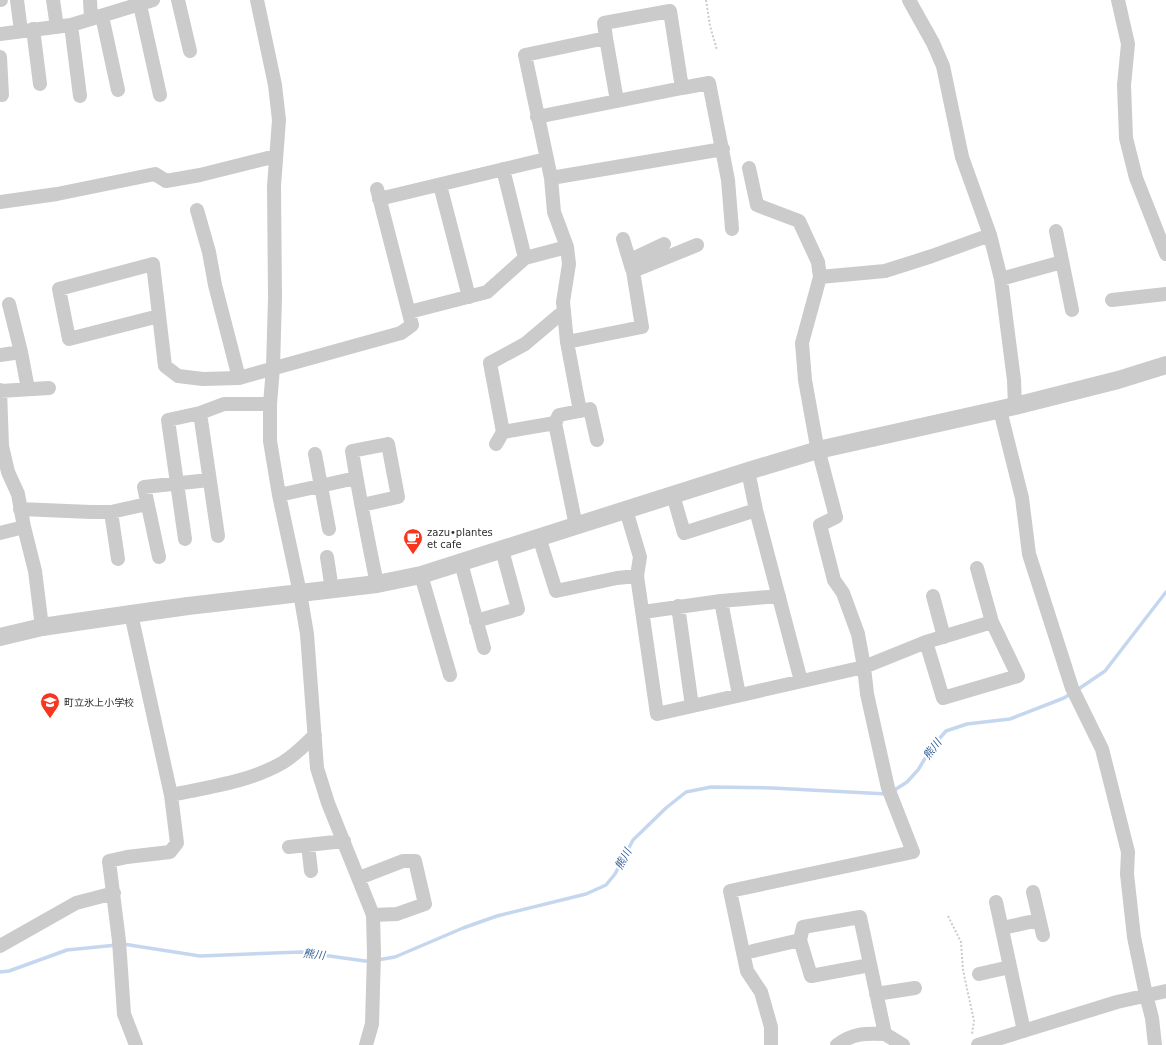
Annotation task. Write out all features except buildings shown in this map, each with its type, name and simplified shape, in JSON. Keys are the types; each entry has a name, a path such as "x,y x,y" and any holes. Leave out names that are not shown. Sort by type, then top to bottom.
{"street":[{"path":"17,0 27,30 40,84"},
{"path":"53,0 64,26 80,96"},
{"path":"90,0 97,17 118,90"},
{"path":"178,0 190,51"},
{"path":"258,0 275,85 279,120 274,186 275,297 273,368 270,404 270,441 307,634 317,768 328,803 373,915 374,960 372,1024 366,1045"},
{"path":"909,0 933,42 943,66 962,157 990,235 1002,279 1014,380 1007,408 1022,498 1029,554 1074,692 1102,749 1128,852 1127,874 1134,937 1152,1018 1155,1045"},
{"path":"1118,0 1128,44 1124,85 1126,138 1136,178 1166,254"},
{"path":"0,34 64,26 97,17 138,3 160,95"},
{"path":"617,101 604,23 670,10 682,88"},
{"path":"580,411 567,342 564,311 570,264 567,247 554,212 551,178 525,55 606,38"},
{"path":"0,57 2,95"},
{"path":"538,117 709,83 728,180 732,229"},
{"path":"551,178 723,149"},
{"path":"0,202 57,194 155,174 166,181 200,175 276,156"},
{"path":"159,316 70,339 59,289 153,264 165,366 178,376 203,379 239,378 401,333 412,325 378,194 440,184 546,159"},
{"path":"749,168 757,206 799,221 818,262 820,278 802,343 805,380 818,450 836,517 820,526 834,580 843,593 858,634 867,694 889,792 913,852 730,891 747,971 760,992 771,1027 771,1045"},
{"path":"503,169 525,258"},
{"path":"440,184 469,296"},
{"path":"197,210 209,252 215,285 239,378"},
{"path":"1056,231 1072,310"},
{"path":"820,278 885,270 932,256 990,235"},
{"path":"567,342 642,327 631,266 623,239"},
{"path":"631,266 664,244"},
{"path":"631,266 697,245"},
{"path":"409,312 487,292 525,258 567,247"},
{"path":"1002,279 1062,262"},
{"path":"1112,300 1166,294"},
{"path":"9,304 21,352 28,390"},
{"path":"555,423 500,438 490,363 525,344 564,311"},
{"path":"0,355 21,352"},
{"path":"0,637 42,627 188,606 376,584 421,575 818,450 1007,408 1118,380 1166,365"},
{"path":"42,627 35,571 20,509 18,494 8,472 2,446 0,391 49,388"},
{"path":"186,539 168,420 200,413 224,404 270,404"},
{"path":"576,526 555,423 559,415 590,409 597,440"},
{"path":"200,413 218,536"},
{"path":"362,506 398,497 388,444 352,451 376,584"},
{"path":"315,454 329,529"},
{"path":"748,471 756,510 801,681"},
{"path":"279,494 356,478"},
{"path":"158,558 144,487 209,480"},
{"path":"673,495 684,533 756,510"},
{"path":"20,509 111,512 147,504"},
{"path":"626,510 640,557 637,576 657,714 864,668 926,642 992,622"},
{"path":"111,512 118,559"},
{"path":"0,533 24,527"},
{"path":"539,538 556,592 617,578 637,576"},
{"path":"476,621 518,609 502,550"},
{"path":"327,557 332,590"},
{"path":"461,563 484,648"},
{"path":"926,642 943,698 1018,676 992,622 976,568"},
{"path":"421,575 450,675"},
{"path":"642,612 721,600 779,596"},
{"path":"933,596 944,637"},
{"path":"721,600 739,695"},
{"path":"678,606 692,706"},
{"path":"131,614 171,795 177,843 170,852 127,857 109,861 120,945 124,1014 136,1045"},
{"path":"171,795 244,779 265,771 283,763 315,735"},
{"path":"289,847 344,841"},
{"path":"308,845 311,871"},
{"path":"359,878 403,861 415,861 425,904 397,914 373,915"},
{"path":"1033,892 1043,935"},
{"path":"0,946 76,903 114,893"},
{"path":"996,902 1010,966 1018,1036"},
{"path":"870,965 811,976 800,940 803,927 860,917 885,1034"},
{"path":"1002,928 1039,920"},
{"path":"753,951 800,940"},
{"path":"979,974 1010,966"},
{"path":"876,994 915,988"},
{"path":"975,1042 1018,1036 1117,1002 1166,991"},
{"path":"837,1045 846,1038 864,1033 885,1034 903,1045"}],"path":[{"path":"706,0 710,26 717,50"},
{"path":"948,916 961,942 963,970 974,1021 975,1042"}],"waterway":[{"name":"熊川","path":"1077,690 1105,671 1166,592"},
{"name":"熊川","path":"893,791 907,782 918,770 932,747 946,731 967,724 1010,719 1064,698 1072,693"},
{"name":"熊川","path":"377,960 395,957 463,928 497,916 586,894 606,885 615,874 633,840 666,808 686,792 711,787 772,788 887,794"},
{"name":"熊川","path":"123,944 200,956 301,952 371,961"},
{"name":"熊川","path":"0,972 9,971 67,950 117,945"}],"place":[{"name":"zazu•plantes et cafe","path":"413,555"},
{"name":"町立氷上小学校","path":"50,719"}]}
